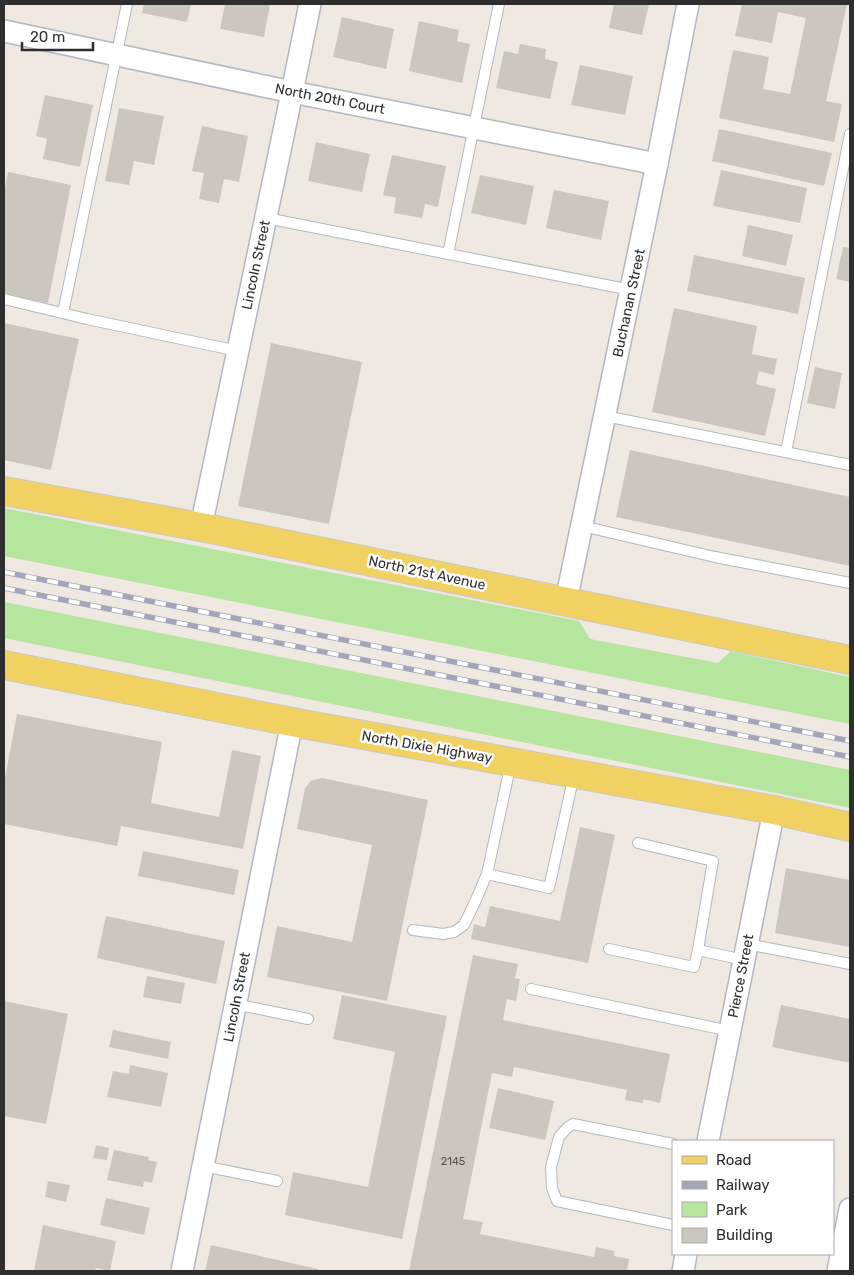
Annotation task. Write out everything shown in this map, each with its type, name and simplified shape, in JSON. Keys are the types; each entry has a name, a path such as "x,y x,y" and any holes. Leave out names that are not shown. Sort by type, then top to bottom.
{"main road":[{"name":"North 21st Avenue","path":"4,491 202,527 850,660"},
{"name":"North Dixie Highway","path":"4,665 292,722 774,810 850,827"}],"street":[{"name":"Lincoln Street","path":"202,527 310,4"},
{"name":"Buchanan Street","path":"566,601 658,164 688,4"},
{"name":"North 20th Court","path":"4,31 292,92 658,164"},
{"name":"Lincoln Street","path":"182,1271 292,722"},
{"name":"Pierce Street","path":"708,1140 774,810"},
{"path":"838,1271 850,1209"},
{"path":"683,1271 686,1255"}],"lane":[{"path":"64,313 127,4"},
{"path":"448,254 499,4"},
{"path":"786,452 850,134"},
{"path":"266,218 631,290"},
{"path":"4,299 238,351"},
{"path":"605,416 850,465"},
{"path":"582,526 715,557 850,583"},
{"path":"412,930 442,934 454,932 464,925 487,874 511,762"},
{"path":"487,874 549,888 574,774"},
{"path":"609,949 694,967 714,861 638,843"},
{"path":"698,950 746,952 850,964"},
{"path":"531,989 730,1031"},
{"path":"235,1004 308,1020"},
{"path":"672,1144 573,1124 559,1137 551,1167 552,1188 557,1201 672,1225"},
{"path":"203,1166 277,1181"}],"green space":[{"path":"4,508 579,621 590,639 718,663 731,651 850,677 850,724 4,556"},
{"path":"4,602 850,770 850,808 4,638"}],"building":[{"path":"144,4 191,4 187,22 142,13"},
{"path":"225,4 270,4 264,37 220,29"},
{"path":"614,4 649,4 642,35 609,28"},
{"path":"742,4 847,4 826,101 842,104 834,142 719,118 733,50 769,57 763,89 790,94 806,18 778,12 772,43 735,36"},
{"path":"342,17 394,29 386,69 333,57"},
{"path":"419,21 459,30 457,41 470,44 462,83 409,71"},
{"path":"520,44 546,49 545,59 558,62 550,99 496,88 504,51 518,54"},
{"path":"580,65 633,76 625,115 571,105"},
{"path":"45,95 93,105 80,167 43,159 47,139 36,136"},
{"path":"119,108 164,116 154,165 134,161 129,185 105,181"},
{"path":"202,126 248,136 239,182 224,179 219,203 199,199 204,173 192,171"},
{"path":"719,129 832,153 824,186 712,161"},
{"path":"316,142 370,154 362,192 308,181"},
{"path":"392,155 446,166 438,207 425,204 422,218 394,213 396,198 383,195"},
{"path":"721,170 807,188 800,223 713,206"},
{"path":"8,172 71,185 48,303 4,294 4,194"},
{"path":"480,175 534,186 526,225 471,213"},
{"path":"554,190 609,201 601,240 546,228"},
{"path":"748,225 793,235 786,266 742,256"},
{"path":"843,247 850,248 850,282 836,279"},
{"path":"694,255 805,278 798,314 687,291"},
{"path":"674,308 757,326 752,354 777,359 774,375 759,371 756,384 776,389 765,436 652,412"},
{"path":"4,323 79,339 51,470 4,460"},
{"path":"271,343 362,362 329,524 238,506"},
{"path":"815,367 842,373 835,409 807,403"},
{"path":"630,450 850,497 850,566 616,517"},
{"path":"17,714 162,742 151,803 219,817 232,750 261,756 243,849 121,826 117,846 4,824 4,783"},
{"path":"322,778 428,800 387,1001 267,977 277,926 352,942 372,845 297,829 305,788 311,781"},
{"path":"580,827 615,835 588,963 471,939 474,924 485,927 490,906 560,921"},
{"path":"143,851 239,870 234,895 138,876"},
{"path":"786,868 850,880 850,947 775,933"},
{"path":"106,916 225,941 216,984 97,958"},
{"path":"473,955 518,964 515,978 520,979 516,1001 507,999 503,1020 670,1054 660,1103 643,1099 643,1103 625,1100 627,1090 514,1067 512,1077 492,1073 463,1219 483,1222 480,1234 594,1257 596,1247 614,1251 614,1256 629,1259 627,1271 409,1271"},
{"path":"147,976 185,983 181,1004 143,997"},
{"path":"342,995 447,1016 402,1239 285,1215 293,1172 368,1187 395,1052 333,1039"},
{"path":"4,1001 68,1014 46,1124 4,1116"},
{"path":"781,1005 850,1019 850,1063 772,1047"},
{"path":"113,1030 171,1042 168,1059 109,1047"},
{"path":"130,1065 168,1073 161,1107 107,1097 113,1071 129,1074"},
{"path":"498,1088 554,1101 545,1140 489,1128"},
{"path":"96,1145 109,1148 107,1160 93,1158"},
{"path":"114,1150 149,1157 148,1160 157,1162 152,1183 144,1181 143,1187 107,1180"},
{"path":"48,1181 70,1185 66,1202 45,1197"},
{"path":"106,1198 150,1208 144,1235 100,1225"},
{"path":"43,1225 116,1241 110,1271 96,1268 95,1271 34,1271"},
{"path":"211,1245 318,1269 317,1271 205,1271"}],"railway":[{"path":"4,572 850,741"},
{"path":"4,588 850,757"}]}
